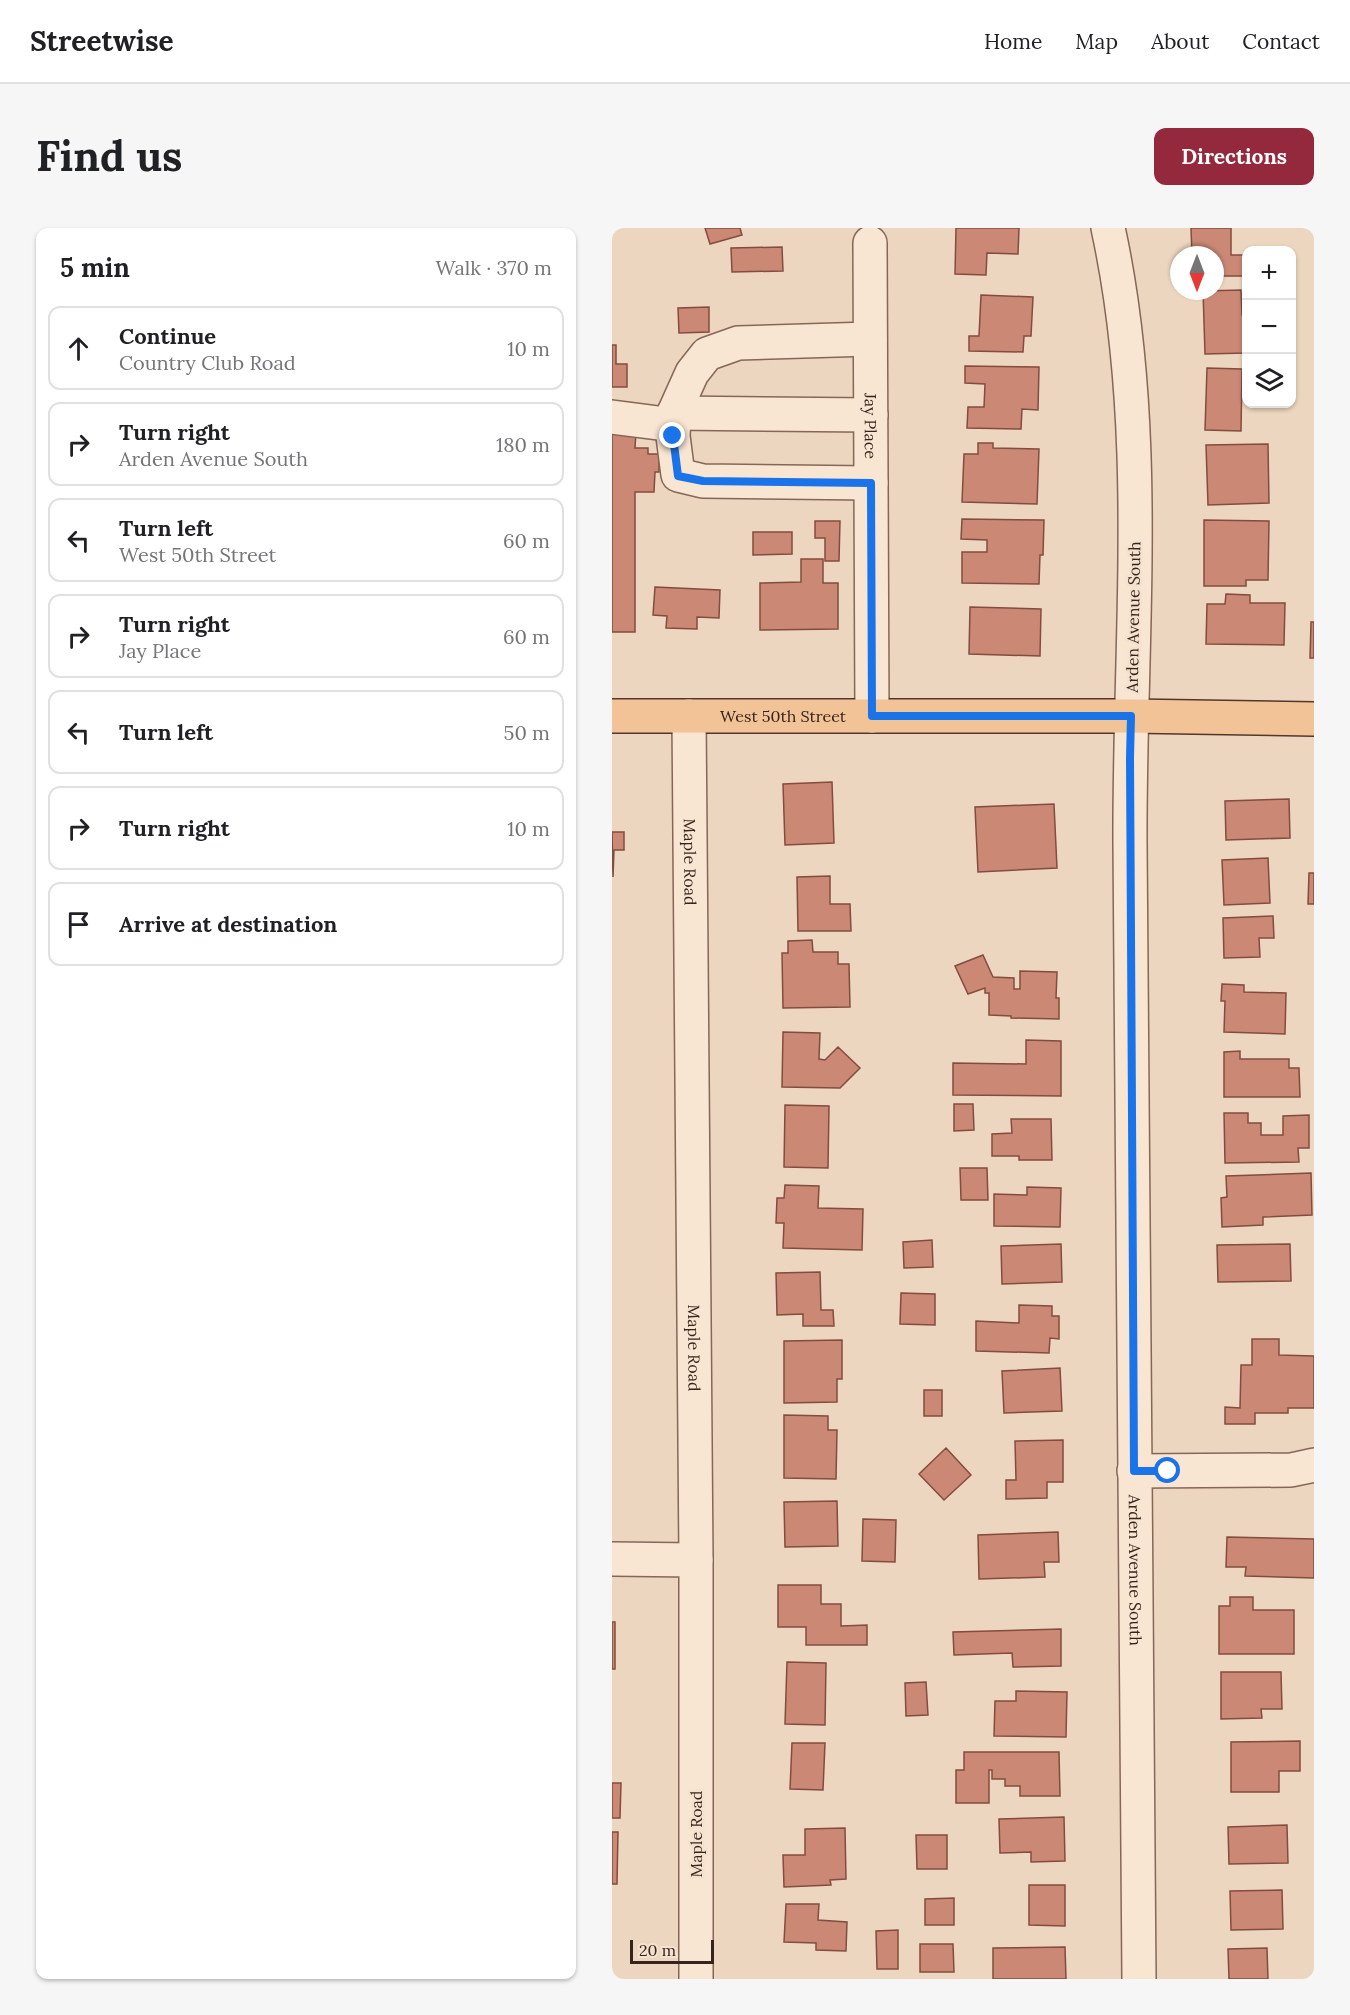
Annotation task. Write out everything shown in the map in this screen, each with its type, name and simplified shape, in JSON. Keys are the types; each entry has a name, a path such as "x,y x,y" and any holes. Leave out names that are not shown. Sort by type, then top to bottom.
{"main road":[{"name":"West 50th Street","path":"612,716 1131,716 1314,719"}],"street":[{"name":"Arden Avenue South","path":"1108,228 1119,289 1135,460 1130,758 1138,1979"},
{"name":"Jay Place","path":"870,243 872,716"},
{"path":"870,339 738,343 707,354 692,373 674,419 675,464 678,476 703,481 871,483"},
{"path":"612,417 674,419 871,415"},
{"name":"Maple Road","path":"689,716 696,1560 696,1979"},
{"path":"1134,1471 1291,1470 1314,1465"},
{"path":"612,1559 696,1560"}],"building":[{"path":"705,228 740,228 742,235 710,244"},
{"path":"956,228 1019,228 1018,254 987,253 986,275 955,274"},
{"path":"1191,228 1231,228 1231,255 1242,255 1242,276 1224,276 1224,246 1192,246"},
{"path":"782,247 783,271 732,272 731,248"},
{"path":"1224,290 1241,290 1242,353 1205,354 1203,300 1224,300"},
{"path":"981,295 1033,297 1031,336 1024,336 1023,352 969,351 969,336 979,336"},
{"path":"709,307 709,332 679,333 678,308"},
{"path":"612,345 616,345 616,364 627,364 627,387 612,387"},
{"path":"965,366 1039,367 1038,410 1022,409 1021,429 967,428 968,407 984,407 985,384 965,383"},
{"path":"1207,368 1242,369 1241,431 1205,430"},
{"path":"612,432 636,432 635,448 648,448 648,454 659,454 659,472 655,472 654,492 635,492 635,632 612,632"},
{"path":"978,443 993,443 993,448 1039,449 1037,504 962,502 964,454 978,454"},
{"path":"1268,444 1269,503 1208,505 1206,445"},
{"path":"962,519 1044,520 1039,584 962,583 962,552 987,552 987,540 961,539"},
{"path":"1204,520 1269,521 1268,580 1246,580 1246,586 1204,586"},
{"path":"815,521 840,521 839,561 825,561 825,538 815,538"},
{"path":"753,532 792,532 792,554 753,555"},
{"path":"801,559 823,559 823,583 838,583 838,629 760,630 760,583 801,582"},
{"path":"655,587 720,590 719,618 697,617 697,629 666,628 667,616 653,615"},
{"path":"1226,594 1250,595 1250,603 1285,603 1284,645 1206,644 1207,604 1225,604"},
{"path":"970,607 1041,609 1040,656 969,654"},
{"path":"1311,622 1314,622 1314,658 1310,658"},
{"path":"832,782 834,843 785,845 783,784"},
{"path":"1289,799 1290,838 1226,840 1225,801"},
{"path":"1054,804 1057,868 978,872 975,807"},
{"path":"612,832 624,832 624,850 614,850 613,877"},
{"path":"1268,858 1270,903 1224,905 1222,860"},
{"path":"1309,873 1314,873 1314,904 1308,904"},
{"path":"830,876 830,904 850,904 851,931 798,931 797,877"},
{"path":"1273,916 1274,938 1259,938 1260,957 1224,958 1223,918"},
{"path":"812,940 813,952 838,952 838,964 849,964 850,1007 783,1008 782,953 788,953 788,941"},
{"path":"983,955 993,977 1014,978 1014,989 1020,989 1020,971 1057,972 1056,998 1059,998 1059,1019 989,1015 989,993 985,993 985,988 968,994 955,966"},
{"path":"1222,984 1244,985 1244,992 1286,993 1285,1034 1224,1032 1225,1001 1221,1001"},
{"path":"783,1032 820,1033 819,1059 825,1060 838,1047 860,1068 840,1088 782,1087"},
{"path":"1026,1040 1061,1041 1061,1096 953,1095 953,1063 1026,1064"},
{"path":"1240,1051 1240,1059 1289,1059 1289,1068 1299,1068 1300,1097 1224,1097 1224,1052"},
{"path":"954,1104 973,1104 974,1130 954,1131"},
{"path":"785,1105 829,1106 828,1168 784,1167"},
{"path":"1224,1113 1248,1113 1248,1123 1261,1123 1261,1135 1283,1135 1283,1116 1309,1115 1309,1148 1298,1148 1299,1162 1225,1163"},
{"path":"1011,1119 1051,1119 1052,1160 1019,1160 1019,1156 992,1156 992,1134 1012,1133"},
{"path":"960,1168 987,1168 988,1200 961,1200"},
{"path":"1311,1173 1312,1215 1263,1217 1263,1225 1222,1227 1221,1198 1227,1197 1226,1176"},
{"path":"785,1185 819,1186 818,1208 863,1209 862,1250 783,1248 784,1223 776,1223 777,1198 784,1198"},
{"path":"1027,1187 1061,1188 1060,1227 994,1226 994,1194 1027,1195"},
{"path":"932,1240 933,1267 904,1268 903,1242"},
{"path":"1061,1244 1062,1282 1002,1284 1001,1246"},
{"path":"1290,1244 1291,1281 1218,1282 1217,1245"},
{"path":"820,1272 821,1310 833,1310 834,1326 803,1326 803,1314 777,1315 776,1273"},
{"path":"901,1293 935,1294 935,1325 900,1324"},
{"path":"1019,1305 1052,1306 1052,1316 1059,1316 1059,1339 1050,1338 1049,1353 976,1351 976,1321 1019,1323"},
{"path":"1252,1339 1279,1339 1279,1355 1314,1356 1314,1408 1288,1408 1288,1413 1255,1413 1255,1424 1225,1424 1225,1407 1240,1408 1241,1365 1252,1365"},
{"path":"842,1340 842,1379 837,1379 837,1402 784,1403 784,1341"},
{"path":"1060,1368 1062,1411 1004,1413 1002,1371"},
{"path":"924,1390 942,1390 942,1416 924,1416"},
{"path":"784,1415 828,1416 828,1430 837,1430 836,1479 784,1478"},
{"path":"1063,1440 1063,1482 1047,1482 1047,1498 1006,1499 1006,1480 1016,1480 1015,1441"},
{"path":"946,1448 971,1475 944,1500 919,1474"},
{"path":"837,1501 838,1546 785,1547 784,1502"},
{"path":"863,1519 896,1520 895,1562 862,1561"},
{"path":"1058,1532 1059,1562 1044,1562 1045,1577 979,1579 978,1535"},
{"path":"1227,1537 1314,1539 1314,1578 1245,1576 1246,1567 1226,1567"},
{"path":"778,1585 821,1585 821,1604 841,1604 841,1626 867,1625 867,1645 806,1645 806,1627 778,1627"},
{"path":"1230,1597 1253,1597 1253,1610 1294,1610 1294,1654 1219,1654 1219,1606 1230,1606"},
{"path":"612,1622 615,1622 615,1669 612,1669"},
{"path":"1061,1629 1061,1666 1013,1667 1012,1653 954,1655 953,1632"},
{"path":"787,1662 826,1663 825,1725 785,1724"},
{"path":"1221,1672 1281,1672 1282,1709 1261,1709 1262,1718 1221,1719"},
{"path":"926,1682 928,1715 906,1716 905,1683"},
{"path":"1016,1691 1067,1692 1066,1737 994,1736 995,1701 1016,1701"},
{"path":"1300,1741 1300,1771 1279,1771 1279,1792 1231,1792 1231,1742"},
{"path":"792,1743 825,1743 823,1790 790,1789"},
{"path":"964,1752 1059,1752 1060,1796 1020,1796 1020,1786 1005,1786 1005,1779 992,1779 992,1770 989,1770 989,1803 956,1803 956,1770 964,1770"},
{"path":"612,1783 621,1783 620,1818 612,1818"},
{"path":"1064,1817 1065,1861 1031,1862 1031,1852 1000,1853 999,1819"},
{"path":"1287,1825 1288,1863 1229,1864 1228,1827"},
{"path":"845,1828 846,1879 830,1880 831,1885 784,1887 783,1855 805,1855 805,1829"},
{"path":"612,1832 618,1832 617,1884 612,1884"},
{"path":"916,1835 947,1835 947,1869 917,1869"},
{"path":"1029,1885 1065,1885 1065,1926 1029,1925"},
{"path":"1282,1890 1283,1929 1231,1930 1230,1891"},
{"path":"954,1898 954,1925 925,1925 925,1899"},
{"path":"786,1904 819,1904 818,1920 847,1922 846,1951 816,1950 816,1943 784,1942"},
{"path":"898,1930 898,1969 877,1969 876,1931"},
{"path":"920,1944 953,1944 954,1972 920,1972"},
{"path":"1065,1947 1066,1979 993,1979 993,1948"},
{"path":"1267,1948 1268,1979 1229,1979 1228,1949"}],"route":[{"path":"673,436 678,476 703,481 871,483 872,716 1131,716 1134,1471 1168,1471"}]}
